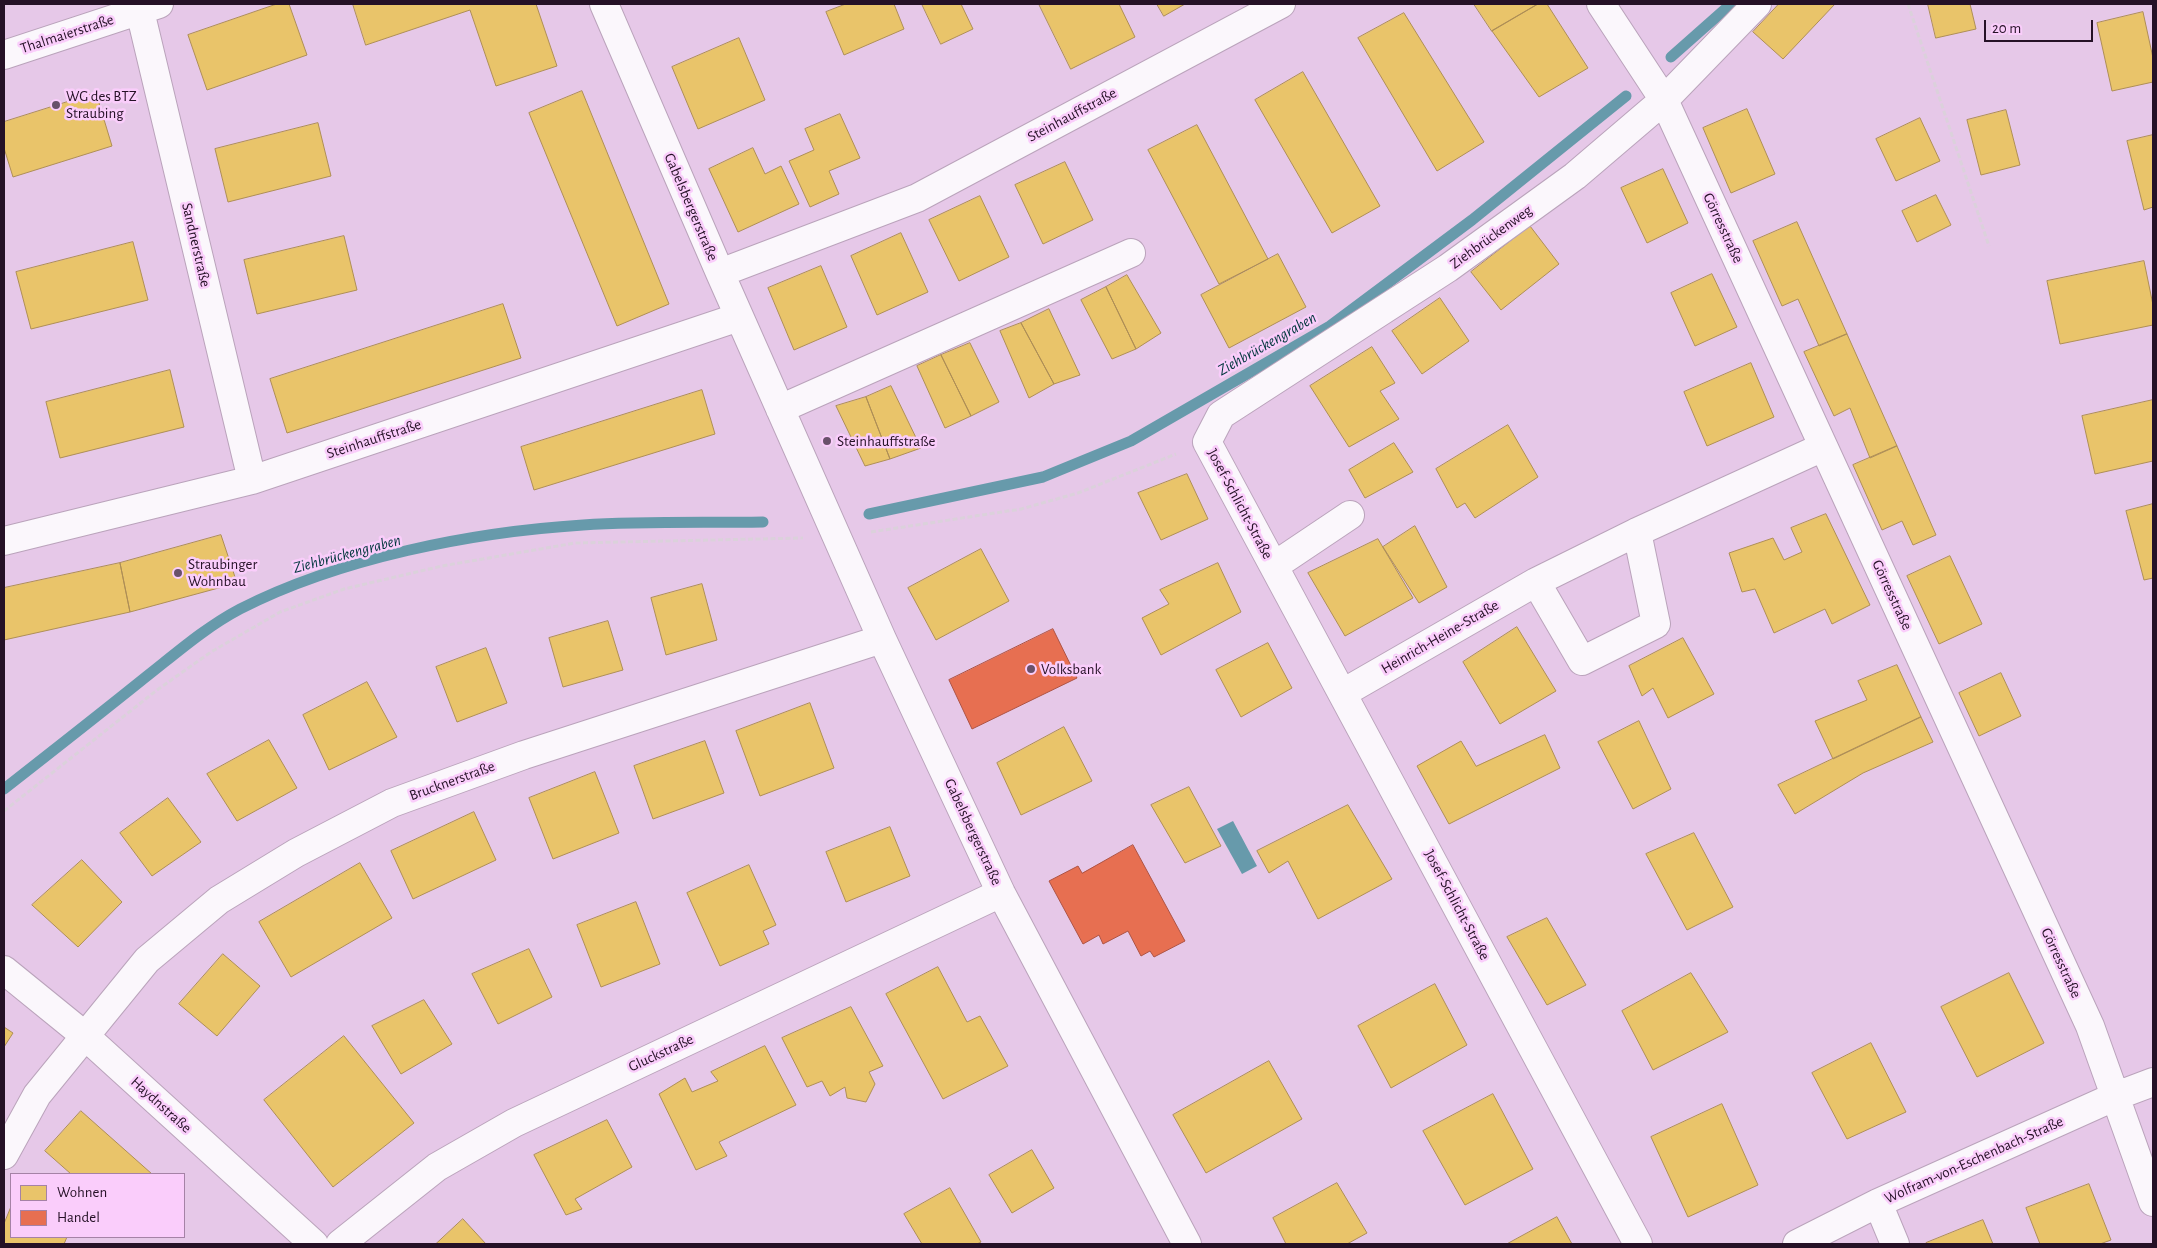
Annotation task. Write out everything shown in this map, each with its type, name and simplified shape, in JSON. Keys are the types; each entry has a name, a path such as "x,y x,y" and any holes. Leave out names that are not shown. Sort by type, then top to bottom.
{"street":[{"name":"Gabelsbergerstraße","path":"604,4 739,317 882,639 1001,892 1178,1241"},
{"name":"Steinhauffstraße","path":"720,273 916,198 1281,4"},
{"name":"Görresstraße","path":"1601,4 1664,100 2090,1026 2153,1202"},
{"name":"Ziehbrückenweg","path":"1207,442 1221,415 1448,268 1575,176 1664,100 1757,4"},
{"name":"Thalmaierstraße","path":"4,55 149,7"},
{"name":"Sandnerstraße","path":"149,7 252,480"},
{"path":"780,409 1131,253"},
{"name":"Steinhauffstraße","path":"4,541 252,480 739,317"},
{"name":"Josef-Schlicht-Straße","path":"1207,442 1638,1244"},
{"name":"Heinrich-Heine-Straße","path":"1343,693 1536,582 1637,532 1823,447"},
{"name":"Josef-Schlicht-Straße","path":"1274,566 1350,515"},
{"path":"1536,582 1582,661 1656,624 1637,532"},
{"name":"Brucknerstraße","path":"4,1155 37,1095 147,960 219,900 296,853 392,803 524,755 882,639"},
{"name":"Gluckstraße","path":"340,1244 437,1167 514,1123 1001,892"},
{"name":"Haydnstraße","path":"4,970 84,1036 314,1244"},
{"name":"Wolfram-von-Eschenbach-Straße","path":"1797,1244 1878,1203 2116,1096 2153,1082"},
{"path":"1878,1203 1895,1244"}],"path":[{"path":"1908,4 1989,246"},
{"path":"4,811 157,690 211,652 280,612 344,589 442,566 576,543 837,537 1021,509 1078,493 1207,442"}],"water":[{"path":"1233,821 1257,866 1242,874 1217,829"}],"building: Wohnen":[{"path":"277,4 289,4 307,55 207,90 188,35"},
{"path":"353,4 536,4 557,66 496,86 470,10 366,45"},
{"path":"846,4 894,4 904,29 844,55 826,12"},
{"path":"922,4 961,4 973,29 941,44"},
{"path":"1039,4 1119,4 1135,37 1071,69"},
{"path":"1157,4 1185,4 1164,16"},
{"path":"1474,4 1538,4 1492,31"},
{"path":"1538,4 1547,4 1588,68 1539,97 1492,31"},
{"path":"1779,4 1835,4 1783,59 1753,32"},
{"path":"1928,4 1970,4 1976,29 1936,38"},
{"path":"2143,12 2153,58 2153,82 2112,91 2097,23"},
{"path":"1404,13 1484,142 1437,171 1358,38"},
{"path":"739,38 765,100 698,129 672,67"},
{"path":"1303,72 1380,206 1332,233 1255,100"},
{"path":"582,91 669,304 617,326 529,113"},
{"path":"96,93 112,146 13,177 4,148 4,122"},
{"path":"1747,109 1775,174 1731,193 1703,128"},
{"path":"2006,110 2020,165 1981,175 1967,120"},
{"path":"840,114 860,158 829,171 839,194 810,207 789,161 814,150 805,129"},
{"path":"1920,118 1940,161 1896,181 1876,139"},
{"path":"318,123 331,176 228,202 215,149"},
{"path":"1197,125 1268,259 1219,284 1148,150"},
{"path":"2153,135 2153,207 2144,210 2127,141"},
{"path":"753,148 765,174 781,166 799,204 738,232 709,169"},
{"path":"1065,162 1093,220 1043,244 1015,185"},
{"path":"1663,169 1688,223 1647,243 1621,188"},
{"path":"1936,195 1951,225 1917,242 1902,211"},
{"path":"980,196 1009,257 959,281 929,220"},
{"path":"1797,222 1847,334 1819,346 1798,299 1782,306 1753,241"},
{"path":"1530,226 1559,264 1501,310 1471,272"},
{"path":"901,233 928,292 877,315 851,256"},
{"path":"344,236 357,290 257,314 244,260"},
{"path":"133,242 148,300 31,329 16,272"},
{"path":"1278,254 1306,307 1229,348 1201,295"},
{"path":"2144,261 2153,305 2153,325 2060,344 2047,281"},
{"path":"821,266 847,327 794,350 768,288"},
{"path":"1712,274 1737,327 1695,346 1671,293"},
{"path":"1127,275 1161,333 1136,349 1106,287"},
{"path":"1106,287 1136,349 1112,359 1081,300"},
{"path":"1440,298 1469,341 1422,374 1392,331"},
{"path":"503,304 521,358 287,433 270,379"},
{"path":"1049,309 1080,375 1054,384 1021,323"},
{"path":"1021,323 1054,384 1029,398 1000,331"},
{"path":"1847,334 1897,446 1870,458 1850,408 1834,416 1804,352"},
{"path":"970,343 999,402 971,416 941,355"},
{"path":"1372,347 1395,383 1380,391 1399,419 1349,447 1310,386"},
{"path":"941,355 971,416 945,428 917,366"},
{"path":"1751,363 1774,417 1707,446 1684,392"},
{"path":"170,370 184,427 60,458 46,402"},
{"path":"891,386 921,448 890,459 866,397"},
{"path":"702,390 715,434 534,490 521,447"},
{"path":"866,397 890,459 865,466 836,406"},
{"path":"2153,400 2153,461 2095,474 2082,416"},
{"path":"1508,425 1538,477 1475,518 1465,503 1457,508 1436,469"},
{"path":"1394,443 1413,472 1365,498 1349,470"},
{"path":"1897,446 1936,535 1913,545 1902,521 1882,530 1853,465"},
{"path":"1187,474 1208,519 1161,540 1138,493"},
{"path":"2153,504 2153,578 2144,580 2126,511"},
{"path":"1826,514 1870,605 1832,624 1825,609 1774,633 1755,589 1742,592 1729,553 1773,538 1784,560 1802,552 1791,528"},
{"path":"1415,526 1447,587 1419,603 1383,547"},
{"name":"Straubinger Wohnbau","path":"221,535 237,583 130,612 120,563"},
{"path":"1378,539 1413,598 1345,636 1308,573"},
{"path":"981,549 1009,601 936,640 908,588"},
{"path":"1950,556 1982,624 1939,644 1907,576"},
{"path":"120,563 130,612 4,640 4,588"},
{"path":"1218,563 1241,612 1161,655 1142,618 1169,604 1160,590"},
{"path":"702,584 717,640 666,655 651,598"},
{"path":"608,621 623,670 563,687 549,638"},
{"path":"1517,627 1556,691 1500,724 1463,662"},
{"path":"1683,638 1714,694 1668,718 1653,688 1642,696 1629,666"},
{"path":"1268,643 1292,688 1241,717 1216,670"},
{"path":"486,648 507,703 457,722 436,667"},
{"path":"1897,665 1921,717 1833,759 1815,721 1867,700 1858,681"},
{"path":"2001,673 2021,716 1979,736 1959,693"},
{"path":"367,682 397,737 329,770 303,715"},
{"path":"810,703 834,768 760,796 736,731"},
{"path":"1921,717 1933,742 1863,773 1795,814 1778,785"},
{"path":"1639,721 1671,789 1633,809 1598,742"},
{"path":"1064,727 1092,781 1021,815 997,763"},
{"path":"1545,735 1560,768 1449,824 1417,766 1461,741 1476,766"},
{"path":"269,740 297,788 237,821 207,774"},
{"path":"705,741 724,793 653,819 634,766"},
{"path":"595,772 619,833 553,859 529,798"},
{"path":"1189,787 1221,846 1185,863 1151,805"},
{"path":"168,798 201,842 152,876 120,833"},
{"path":"1348,805 1392,879 1318,919 1288,861 1269,873 1257,851"},
{"path":"474,812 496,860 413,899 391,851"},
{"path":"890,827 910,876 846,902 826,852"},
{"path":"1694,833 1733,907 1687,930 1646,854"},
{"path":"82,860 122,902 78,947 32,905"},
{"path":"360,863 392,918 291,977 259,922"},
{"path":"749,865 776,925 763,931 769,944 720,966 687,893"},
{"path":"636,902 660,964 601,987 577,925"},
{"path":"1547,918 1586,985 1547,1005 1507,937"},
{"path":"529,949 552,997 498,1024 472,974"},
{"path":"223,954 260,986 217,1036 179,1004"},
{"path":"938,967 967,1022 980,1016 1008,1066 943,1099 886,994"},
{"path":"1691,973 1728,1032 1653,1070 1622,1011"},
{"path":"2009,973 2044,1043 1977,1077 1941,1007"},
{"path":"1435,984 1467,1045 1391,1088 1358,1026"},
{"path":"424,1000 452,1044 401,1074 372,1026"},
{"path":"851,1007 883,1066 869,1072 875,1084 866,1102 847,1098 845,1087 830,1096 822,1081 807,1087 782,1038"},
{"path":"4,1027 13,1033 4,1047"},
{"path":"344,1036 414,1123 333,1187 264,1100"},
{"path":"1871,1043 1906,1112 1847,1139 1812,1073"},
{"path":"765,1046 796,1105 719,1142 727,1156 696,1170 659,1094 685,1078 692,1092 718,1081 711,1072"},
{"path":"1269,1061 1302,1119 1206,1173 1173,1115"},
{"path":"1493,1094 1533,1169 1465,1205 1423,1131"},
{"path":"1722,1104 1758,1185 1688,1217 1651,1137"},
{"path":"81,1111 151,1173 70,1173 45,1151"},
{"path":"607,1120 632,1167 575,1199 582,1209 566,1215 534,1155"},
{"path":"1032,1150 1054,1188 1012,1213 989,1175"},
{"path":"1337,1183 1367,1233 1347,1244 1286,1244 1273,1218"},
{"path":"2089,1184 2111,1240 2100,1244 2040,1244 2026,1208"},
{"path":"950,1188 981,1242 977,1244 922,1244 904,1214"},
{"path":"10,1209 10,1238 67,1238 64,1244 4,1244 4,1224"},
{"path":"1557,1217 1572,1244 1507,1244"},
{"path":"463,1219 486,1244 436,1244"},
{"path":"1983,1220 1993,1244 1926,1244 1926,1243"}],"building: Handel":[{"path":"1053,629 1077,678 972,729 949,680"},
{"path":"1133,845 1185,941 1154,957 1150,951 1141,956 1128,931 1103,944 1099,935 1083,944 1049,881 1078,866 1082,873"}],"waterway":[{"name":"Ziehbrückengraben","path":"1671,57 1731,4"},
{"name":"Ziehbrückengraben","path":"869,514 1043,477 1131,441 1330,326 1472,220 1626,96"},
{"name":"Ziehbrückengraben","path":"4,789 201,633 240,609 320,575 407,550 497,534 583,525 763,522"}],"place":[{"name":"WG des BTZ Straubing","path":"56,105"},
{"name":"Steinhauffstraße","path":"827,441"},
{"name":"Straubinger Wohnbau","path":"178,573"},
{"name":"Volksbank","path":"1031,669"}]}
